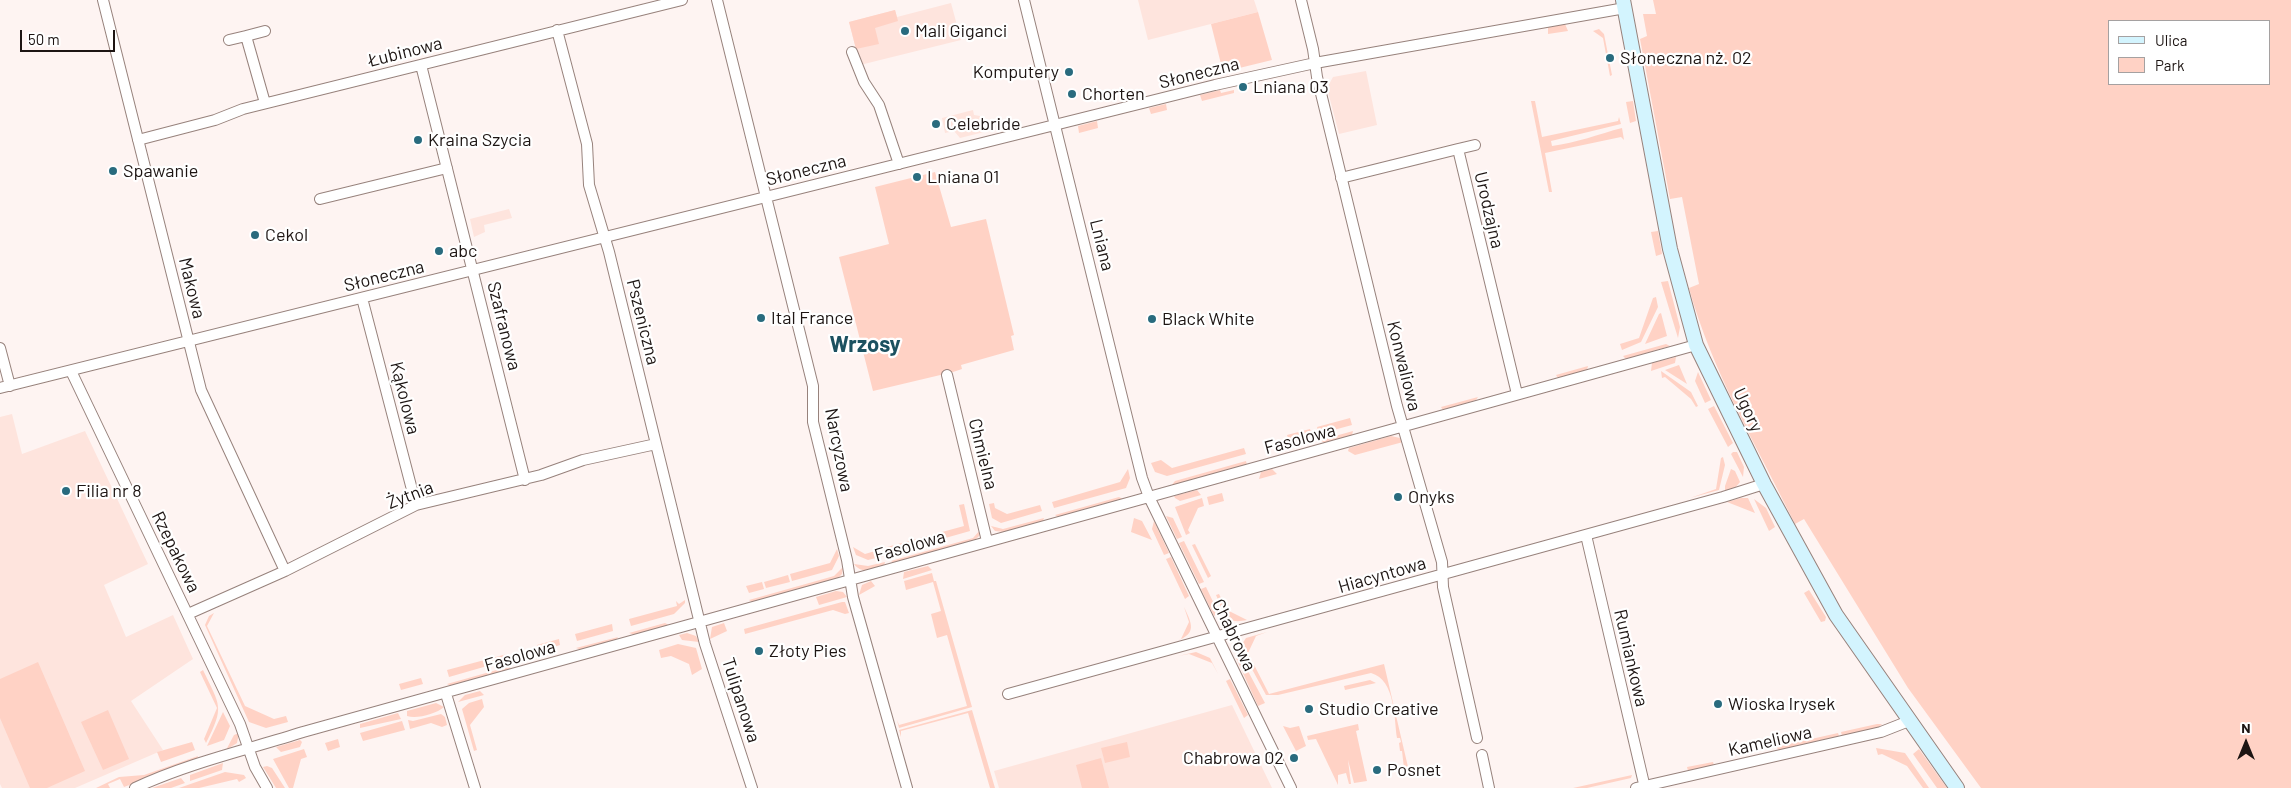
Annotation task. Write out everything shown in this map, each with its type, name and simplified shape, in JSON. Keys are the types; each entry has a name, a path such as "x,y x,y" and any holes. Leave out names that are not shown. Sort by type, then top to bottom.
{"street":[{"name":"Makowa","path":"104,0 203,396 285,571"},
{"name":"Łubinowa","path":"138,140 214,120 265,103 682,0"},
{"name":"Narcyzowa","path":"717,0 813,386 813,422 847,560 850,580 907,788"},
{"name":"Lniana","path":"1024,0 1142,478 1149,497"},
{"name":"Konwaliowa","path":"1301,0 1341,178 1403,428 1442,562 1443,588 1477,738"},
{"name":"Słoneczna","path":"5,387 1215,85 1315,63 1624,4"},
{"name":"Ugory","path":"1624,4 1670,249 1696,345 1764,484 1836,615 1957,788"},
{"name":"Pszeniczna","path":"557,30 587,144 589,185 700,622"},
{"path":"229,40 265,31"},
{"path":"246,36 265,103"},
{"path":"852,52 864,82 880,105 899,164"},
{"name":"Szafranowa","path":"421,65 525,480"},
{"path":"1341,178 1476,145"},
{"name":"Urodzajna","path":"1458,149 1517,394"},
{"path":"320,199 447,168"},
{"name":"Kąkolowa","path":"362,298 416,506"},
{"name":"Fasolowa","path":"135,788 161,776 248,748 1696,345"},
{"path":"0,348 5,387"},
{"name":"Rzepakowa","path":"71,371 240,724 255,767 267,788"},
{"name":"Chmielna","path":"947,375 987,541"},
{"name":"Żytnia","path":"188,614 285,571 416,506 525,480 583,460 656,444"},
{"name":"Hiacyntowa","path":"1008,694 1217,638 1764,484"},
{"name":"Chabrowa","path":"1149,497 1290,788"},
{"name":"Rumiankowa","path":"1586,535 1642,787"},
{"name":"Tulipanowa","path":"700,622 752,788"},
{"path":"446,694 475,788"},
{"name":"Kameliowa","path":"1642,787 1881,732 1909,721"},
{"path":"1482,756 1489,788"}],"shaded area":[{"path":"1138,0 1254,0 1258,12 1148,40"},
{"name":"Mali Giganci","path":"951,3 961,40 860,65 849,22 895,10 897,17"},
{"path":"1366,71 1377,125 1339,134 1327,88 1333,77"},
{"path":"973,110 974,115 980,116 984,132 960,138 954,131 945,133 942,118"},
{"path":"509,209 512,218 484,225 485,232 474,237 470,219"},
{"path":"12,414 22,454 85,431 148,564 104,585 126,637 173,615 193,659 131,701 163,750 75,788 2,788 0,784 0,417"},
{"path":"1232,705 1272,788 999,788 994,771"}],"green space":[{"path":"1653,0 2291,0 2291,788 1981,788 1908,688 1804,519 1795,524 1723,379 1710,349 1689,288 1699,284 1682,197 1670,199 1640,39 1647,36 1643,14 1656,14"},
{"path":"895,10 898,21 875,28 879,44 856,49 849,22"},
{"path":"1258,12 1272,60 1223,72 1211,24"},
{"path":"1565,24 1568,31 1548,34 1548,27"},
{"path":"1599,29 1604,34 1612,75 1610,76 1603,38 1593,31"},
{"path":"1220,90 1221,93 1234,90 1234,93 1202,101 1200,95"},
{"path":"1531,101 1535,101 1542,137 1618,121 1619,117 1621,124 1551,141 1552,146 1579,141 1622,128 1624,140 1621,137 1545,153 1552,192 1549,192"},
{"path":"1633,101 1636,121 1630,123 1626,102"},
{"path":"1166,104 1167,110 1151,114 1149,108"},
{"path":"1097,121 1098,128 1079,133 1078,126"},
{"path":"935,172 951,227 986,219 1014,335 1011,336 1014,350 961,365 962,369 953,372 873,391 839,257 889,244 875,187"},
{"path":"1658,231 1662,254 1656,256 1651,232"},
{"path":"1668,281 1680,327 1678,338 1661,282"},
{"path":"1656,297 1658,307 1641,342 1622,350 1620,344 1639,338 1653,298"},
{"path":"1661,313 1667,336 1645,344 1659,314"},
{"path":"1666,344 1670,346 1626,359 1623,356"},
{"path":"1676,357 1675,363 1651,371 1652,363"},
{"path":"1679,365 1687,384 1665,370"},
{"path":"1588,366 1587,370 1558,378 1556,375"},
{"path":"1661,371 1691,392 1698,406 1696,407 1691,399 1665,377 1662,378"},
{"path":"1698,372 1711,400 1705,403 1695,381"},
{"path":"1478,397 1476,400 1443,410 1441,407"},
{"path":"1714,406 1733,443 1728,447 1708,409"},
{"path":"1350,418 1352,425 1319,434 1317,427"},
{"path":"1310,429 1312,436 1289,443 1287,435"},
{"path":"1353,431 1352,435 1324,443 1321,440"},
{"path":"1391,436 1400,438 1403,442 1355,455 1348,451 1349,448"},
{"path":"1244,448 1246,454 1167,476 1155,472 1151,463 1161,460 1172,468"},
{"path":"1737,452 1744,467 1743,477 1731,454"},
{"path":"1723,457 1725,465 1719,490 1690,498 1716,489 1721,458"},
{"path":"1246,461 1247,465 1171,486 1175,481"},
{"path":"1128,469 1130,478 1126,488 1054,508 1052,502 1120,482"},
{"path":"1272,469 1277,474 1259,479 1261,472"},
{"path":"1731,469 1735,471 1740,482 1735,488 1725,491 1725,486"},
{"path":"1197,490 1201,495 1180,501 1174,496"},
{"path":"1222,493 1224,501 1209,505 1207,497"},
{"path":"1119,497 1123,499 1058,517 1055,515"},
{"path":"1202,498 1204,506 1198,508 1188,530 1190,533 1186,535 1175,507"},
{"path":"1748,498 1755,513 1727,502"},
{"path":"1754,499 1766,508 1775,527 1769,531"},
{"path":"994,503 995,508 1007,514 1040,505 1042,511 1001,523 992,518 989,504"},
{"path":"964,504 970,531 889,554 887,547 964,526 959,505"},
{"path":"1166,516 1173,518 1182,537 1177,539"},
{"path":"1044,518 1043,521 1004,532 995,531 991,526 1003,529"},
{"path":"1134,518 1142,521 1152,540 1131,532"},
{"path":"1154,521 1169,553 1164,555 1152,529"},
{"path":"981,529 980,535 975,540 894,563 891,561 973,538"},
{"path":"1184,541 1204,582 1199,584 1179,543"},
{"path":"1195,544 1211,576 1208,578 1192,545"},
{"path":"853,547 865,554 882,549 884,556 868,560 856,555"},
{"path":"837,549 839,556 832,570 792,581 790,574 830,563"},
{"path":"1171,557 1189,596 1185,599 1166,559"},
{"path":"885,562 884,566 868,570 861,569 854,564 868,566"},
{"path":"928,566 932,570 903,579 904,572"},
{"path":"843,567 842,574 837,579 752,602 749,600 834,576"},
{"path":"932,573 934,581 936,581 972,707 899,728 897,720 899,725 967,706 947,635 937,638 931,614 941,611 933,582 906,590 904,581"},
{"path":"788,575 790,582 766,588 764,582"},
{"path":"871,581 875,586 859,595 862,585"},
{"path":"762,582 764,589 749,593 746,586"},
{"path":"1206,587 1217,610 1214,616 1201,589"},
{"path":"1809,590 1826,617 1825,621 1821,622 1804,593"},
{"path":"836,591 843,592 847,597 819,605 816,597"},
{"path":"1219,594 1227,610 1247,620 1234,621 1229,619 1223,612 1216,595"},
{"path":"685,600 685,603 674,614 631,626 629,619 677,606 676,601 679,604"},
{"path":"845,602 849,613 845,614 833,610 745,634 744,629"},
{"path":"1184,607 1191,627 1188,635 1181,639 1189,622"},
{"path":"214,613 207,626 245,706 274,719 286,716 288,722 266,728 249,722 205,625 209,616"},
{"path":"665,623 669,625 635,635 629,633"},
{"path":"724,623 727,631 710,639 712,627"},
{"path":"612,624 613,631 577,641 575,634"},
{"path":"1267,632 1256,636 1248,653 1269,694 1384,664 1408,767 1404,768 1399,743 1401,742 1400,738 1397,738 1392,701 1385,684 1379,677 1371,673 1278,695 1266,695 1240,647 1246,638"},
{"path":"687,633 696,636 699,642 682,640 679,635"},
{"path":"618,637 616,640 582,650 576,648"},
{"path":"559,639 560,645 539,652 537,645"},
{"path":"678,644 696,648 702,669 692,675 689,664 671,656 661,658 659,650"},
{"path":"1196,652 1210,658 1218,674 1212,663 1189,654 1178,656"},
{"path":"507,654 508,660 449,677 447,670"},
{"path":"1236,658 1241,658 1265,703 1258,706"},
{"path":"38,662 85,771 47,788 30,788 0,718 0,679"},
{"path":"511,666 509,670 451,686 447,684"},
{"path":"203,670 218,706 216,721 206,743 204,739 217,708 200,672"},
{"path":"421,678 423,684 401,690 399,684"},
{"path":"1230,679 1248,715 1244,718 1226,681"},
{"path":"1370,680 1376,683 1345,690 1344,686"},
{"path":"480,691 484,695 458,702 465,695"},
{"path":"482,699 484,707 470,725 477,750 474,751 462,709 469,703"},
{"path":"436,703 444,707 426,715 407,716 407,711"},
{"path":"108,710 129,759 103,770 81,722"},
{"path":"972,710 995,788 990,788 968,713 901,731 901,737 899,730"},
{"path":"223,712 230,726 224,740 207,746"},
{"path":"398,713 401,719 360,728 360,724"},
{"path":"441,714 445,717 447,725 442,727 431,723 410,729 408,720 413,721"},
{"path":"402,721 405,730 363,741 360,733"},
{"path":"1358,724 1359,730 1356,731 1367,781 1354,783 1348,760 1351,784 1349,784 1346,773 1338,775 1338,785 1316,739 1308,740 1307,736"},
{"path":"1882,724 1878,728 1842,736 1841,732"},
{"path":"1283,726 1290,728 1299,726 1306,746 1296,751"},
{"path":"239,733 237,743 226,750 234,735"},
{"path":"1838,733 1839,736 1779,750 1776,747"},
{"path":"338,739 340,747 328,751 325,743"},
{"path":"300,740 302,742 300,747 281,752 276,747"},
{"path":"192,742 195,750 161,762 157,752"},
{"path":"1127,742 1130,757 1105,763 1101,748"},
{"path":"1876,748 1905,753 1929,788 1923,788 1907,766 1882,754 1878,755"},
{"path":"304,749 307,757 301,759 293,788 289,788 273,759"},
{"path":"1919,749 1947,788 1937,788 1913,754"},
{"path":"198,756 197,760 124,787 120,779 108,784 110,788 96,788 119,777 144,775"},
{"path":"1101,758 1109,788 1082,788 1076,765"},
{"path":"1713,762 1714,765 1688,771 1687,767"},
{"path":"223,763 222,770 190,781 190,775"},
{"path":"263,767 272,768 285,788 276,788"},
{"path":"225,772 244,775 246,778 239,782 237,779 199,788 179,788"},
{"path":"1632,775 1631,778 1587,788 1573,788"},
{"path":"181,778 185,783 171,788 152,788"}],"place":[{"name":"Mali Giganci","path":"905,31"},
{"name":"Słoneczna nż. 02","path":"1610,58"},
{"name":"Komputery","path":"1069,72"},
{"name":"Lniana 03","path":"1243,87"},
{"name":"Chorten","path":"1072,94"},
{"name":"Celebride","path":"936,124"},
{"name":"Kraina Szycia","path":"418,140"},
{"name":"Spawanie","path":"113,171"},
{"name":"Lniana 01","path":"917,177"},
{"name":"Cekol","path":"255,235"},
{"name":"abc","path":"439,251"},
{"name":"Ital France","path":"761,318"},
{"name":"Black White","path":"1152,319"},
{"name":"Filia nr 8","path":"66,491"},
{"name":"Onyks","path":"1398,497"},
{"name":"Złoty Pies","path":"759,651"},
{"name":"Wioska Irysek","path":"1718,704"},
{"name":"Studio Creative","path":"1309,709"},
{"name":"Chabrowa 02","path":"1294,758"},
{"name":"Posnet","path":"1377,770"}],"district":[{"name":"Wrzosy","path":"865,345"}]}
